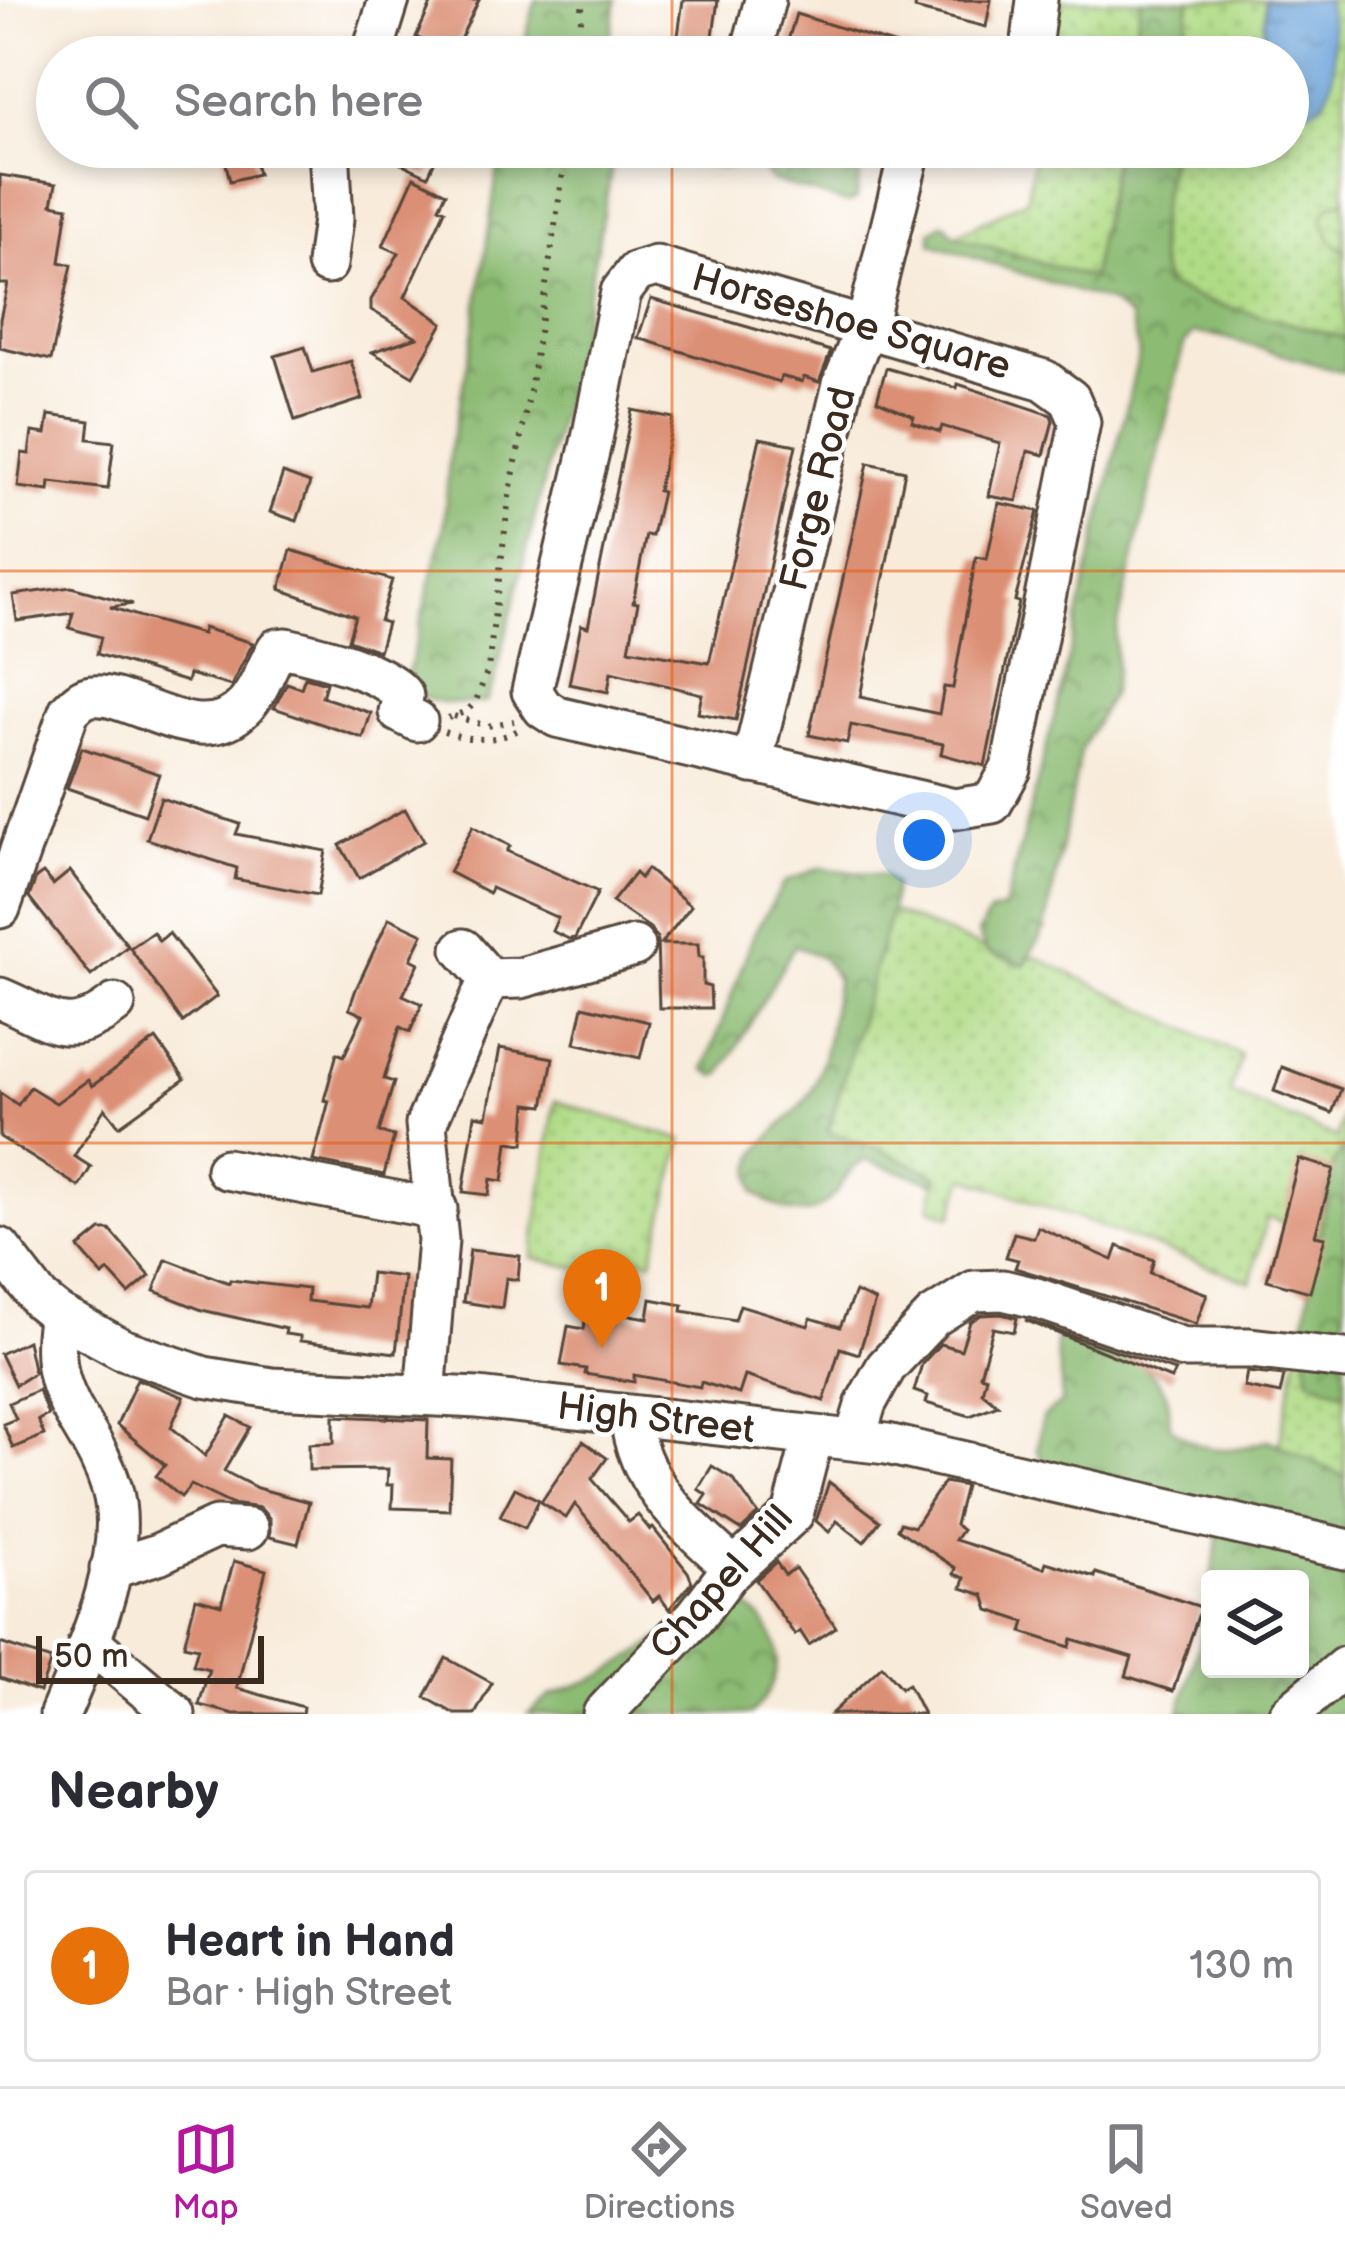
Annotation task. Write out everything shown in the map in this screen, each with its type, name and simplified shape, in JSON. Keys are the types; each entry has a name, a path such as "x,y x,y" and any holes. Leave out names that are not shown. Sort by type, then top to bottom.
{"street":[{"path":"377,36 389,0"},
{"path":"753,36 766,0"},
{"path":"1033,36 1037,0"},
{"path":"327,264 333,218 330,168"},
{"name":"Forge Road","path":"752,764 843,384 866,327 906,168"},
{"name":"Horseshoe Square","path":"656,266 866,327 1044,380 1070,399 1080,422 1011,769 992,803 954,809 556,717 543,708 532,691 534,670 592,439 621,292 636,272 656,266"},
{"path":"0,908 69,711 79,701 107,698 192,736 236,714 258,687 277,649 286,648 397,688 403,696 399,712 417,721"},
{"path":"425,1395 437,1209 426,1124 505,979 634,946"},
{"path":"463,949 505,979"},
{"path":"0,998 74,1027 93,1022 116,1004"},
{"path":"226,1169 437,1209"},
{"name":"High Street","path":"0,1248 32,1291 59,1316 122,1349 204,1377 272,1388 425,1395 855,1439 1345,1549"},
{"path":"855,1439 866,1403 886,1366 933,1317 974,1292 1003,1290 1036,1298 1184,1348 1250,1348 1345,1359"},
{"path":"59,1316 53,1345 58,1377 113,1492 108,1590 60,1714"},
{"path":"630,1418 635,1448 658,1494 734,1568"},
{"name":"Chapel Hill","path":"603,1714 695,1617 734,1568 793,1514 813,1437"},
{"path":"110,1570 216,1527 248,1529"},
{"path":"90,1642 175,1714"},
{"path":"1288,1714 1338,1689"}],"path":[{"path":"579,36 583,0"},
{"path":"543,708 487,726 454,716 476,701 488,669 509,497 564,168"},
{"path":"474,739 507,736 543,708"}],"green space":[{"path":"536,0 616,0 611,36 526,36"},
{"path":"1057,0 1141,0 1135,36 1051,36"},
{"path":"1141,0 1190,0 1186,36 1135,36"},
{"path":"1190,0 1345,0 1345,201 1331,204 1331,241 1345,251 1345,338 1205,301 1167,286 1158,236 1167,168 1309,168 1309,36 1186,36"},
{"path":"498,168 612,168 581,330 494,683 486,702 443,702 423,697 405,685 444,527 450,448 472,342"},
{"path":"840,168 860,175 856,199 847,203 773,181 763,171"},
{"path":"1032,168 1112,168 1091,279 955,236 1027,199"},
{"path":"1112,168 1167,168 1158,236 1167,286 1205,301 1345,338 1345,373 1218,336 1194,333 1184,344 1115,637 1111,695 1081,749 1045,929 1024,965 988,953 978,934 989,913 1004,909 1058,702 1139,353 1130,318 1109,302 932,244 931,231 944,223 955,236 1091,278"},
{"path":"1345,201 1345,251 1331,241 1322,217 1331,204"},
{"path":"819,868 884,875 894,884 891,911 828,1132 938,1176 936,1183 866,1160 853,1168 819,1208 799,1213 755,1193 752,1175 762,1146 807,1098 819,1071 837,979 823,959 795,945 721,1074 705,1069 754,933 785,882"},
{"path":"891,911 1024,965 1032,955 1241,1055 1230,1093 1337,1138 1345,1105 1345,1149 1340,1151 1319,1235 1267,1217 1251,1282 965,1177 952,1216 930,1208 937,1176 828,1132"},
{"path":"555,1101 683,1140 652,1261 607,1251 601,1273 532,1258"},
{"path":"1345,1149 1345,1393 1309,1378 1303,1329 1333,1163"},
{"path":"1303,1329 1309,1378 1345,1393 1345,1477 1279,1445"},
{"path":"1068,1332 1138,1363 1167,1396 1170,1426 1193,1442 1229,1449 1268,1440 1345,1477 1345,1714 1179,1714 1201,1636 1201,1678 1309,1678 1309,1570 1213,1570 1218,1540 1213,1514 1046,1464 1037,1451 1042,1418 1061,1403 1056,1339"},
{"path":"727,1597 760,1618 776,1648 773,1682 751,1714 528,1714 550,1696 602,1676"}],"water":[{"path":"1265,0 1327,0 1334,57 1328,93 1319,104 1309,107 1309,36 1264,36"}],"building":[{"path":"433,0 479,0 462,36 416,36"},
{"path":"683,0 718,0 713,36 678,36"},
{"path":"916,0 991,0 986,27 915,9"},
{"path":"796,14 867,36 789,36"},
{"path":"227,168 256,168 258,174 230,181"},
{"path":"0,175 56,184 52,204 68,207 60,262 72,265 51,360 0,348 8,284 0,284"},
{"path":"414,177 446,193 439,207 445,210 405,297 443,323 413,376 372,352 417,337 371,310 371,300 399,253 383,246"},
{"path":"651,299 831,351 819,382 781,376 779,382 638,338"},
{"path":"305,347 313,372 351,361 363,399 295,421 275,356"},
{"path":"886,368 957,388 958,384 1051,415 1044,455 1028,451 1017,501 989,496 1000,443 942,426 940,432 912,422 914,416 877,400"},
{"path":"632,410 673,418 658,491 662,492 652,536 646,535 633,602 638,603 629,649 709,663 760,438 796,445 736,720 698,713 702,694 611,672 608,692 569,684 581,625 588,627"},
{"path":"49,415 90,421 88,439 114,442 108,489 50,482 49,491 18,487 22,453 29,454 32,432 46,434"},
{"path":"868,463 905,471 860,697 939,714 944,687 953,688 976,557 987,559 999,503 1038,511 1015,601 1019,602 985,766 941,754 943,744 851,725 847,743 809,735"},
{"path":"283,473 310,483 297,521 270,512"},
{"path":"291,550 392,580 380,621 387,623 379,651 348,640 355,616 280,589"},
{"path":"71,587 133,604 110,607 141,617 253,643 231,686 189,674 187,682 97,654 101,637 69,628 73,613 17,621 13,595"},
{"path":"305,677 326,683 322,697 371,713 363,738 274,708 287,683 301,688"},
{"path":"82,748 159,774 145,815 67,788"},
{"path":"161,798 240,824 236,834 326,851 318,895 235,879 237,868 147,839"},
{"path":"405,809 424,841 359,878 340,845"},
{"path":"473,826 510,846 507,851 598,892 575,938 552,931 558,918 491,888 489,893 449,872"},
{"path":"647,869 691,906 661,944 698,944 711,1008 659,1008 657,938 612,902 635,873 640,878"},
{"path":"70,871 128,946 91,976 29,897 43,873 53,885"},
{"path":"389,918 423,934 411,959 419,963 403,995 422,1004 410,1032 400,1027 384,1079 394,1082 379,1132 394,1136 384,1175 313,1161 337,1053 344,1056 363,1015 349,1009"},
{"path":"153,932 159,941 169,933 217,996 183,1022 130,948"},
{"path":"583,1006 649,1022 640,1058 575,1043"},
{"path":"156,1039 185,1079 119,1126 105,1108 74,1156 91,1167 79,1187 0,1137 0,1093 18,1105 30,1087 56,1103 88,1080 92,1086"},
{"path":"500,1048 553,1058 544,1106 527,1104 524,1144 508,1142 503,1181 491,1179 489,1195 463,1192 475,1115 487,1117"},
{"path":"1282,1067 1341,1089 1332,1113 1274,1091"},
{"path":"1299,1159 1334,1169 1315,1235 1325,1237 1310,1292 1267,1280"},
{"path":"1038,1227 1113,1260 1118,1246 1154,1260 1150,1273 1207,1294 1196,1324 1015,1268 1018,1260 1006,1257 1014,1233 1034,1238"},
{"path":"101,1230 110,1230 150,1276 129,1294 108,1271 103,1276 79,1248"},
{"path":"470,1250 520,1256 518,1280 506,1278 502,1308 463,1302"},
{"path":"166,1259 229,1283 308,1289 307,1301 367,1308 371,1273 404,1277 396,1353 300,1341 300,1336 285,1334 286,1329 202,1310 154,1291"},
{"path":"855,1292 875,1301 859,1354 840,1348 824,1401 745,1376 739,1394 701,1382 700,1387 634,1375 634,1382 561,1365 568,1326 584,1329 587,1308 648,1318 651,1299 683,1305 682,1311 735,1320 740,1305 808,1326 811,1318 840,1327"},
{"path":"981,1315 1017,1318 1014,1332 993,1328 980,1375 986,1377 982,1392 998,1405 970,1416 926,1403 928,1396 914,1391 922,1364 940,1344 961,1350 970,1322"},
{"path":"1025,1320 1029,1321 1175,1371 1171,1379"},
{"path":"27,1341 34,1373 15,1385 0,1354"},
{"path":"1247,1372 1284,1376 1280,1394 1244,1387"},
{"path":"137,1379 184,1397 171,1427 205,1456 229,1416 250,1427 224,1471 257,1488 309,1502 298,1544 270,1537 270,1519 260,1508 231,1504 191,1485 181,1497 156,1476 165,1465 117,1425"},
{"path":"38,1390 48,1415 38,1420 44,1435 13,1448 3,1424 16,1419 9,1403"},
{"path":"334,1416 428,1420 427,1458 451,1459 449,1510 392,1508 388,1469 309,1470 309,1444 334,1443"},
{"path":"583,1441 607,1458 592,1479 629,1522 638,1515 653,1528 688,1572 692,1582 669,1609 659,1596 653,1601 575,1504 566,1518 541,1502"},
{"path":"712,1466 733,1479 758,1514 741,1530 701,1504 707,1495 698,1489"},
{"path":"829,1482 880,1521 864,1542 837,1521 829,1532 816,1521"},
{"path":"944,1482 965,1486 955,1525 962,1530 955,1540 1044,1568 1046,1562 1095,1577 1096,1573 1201,1607 1173,1691 1126,1676 1132,1657 1072,1639 1070,1647 1022,1632 1025,1622 989,1610 984,1595 962,1588 965,1578 954,1574 956,1568 897,1529 900,1523 914,1527"},
{"path":"515,1488 539,1500 525,1528 500,1516"},
{"path":"234,1561 266,1570 237,1688 303,1707 302,1714 234,1714 199,1705 209,1669 193,1665 198,1648 184,1645 196,1598 221,1605"},
{"path":"776,1562 785,1575 795,1568 836,1627 809,1645 800,1631 795,1635 756,1580"},
{"path":"0,1643 51,1660 40,1692 0,1678"},
{"path":"446,1658 492,1683 475,1714 455,1714 425,1697"},
{"path":"882,1666 901,1688 908,1684 923,1714 831,1714"}],"place":[{"name":"Heart in Hand","path":"602,1348"}]}
